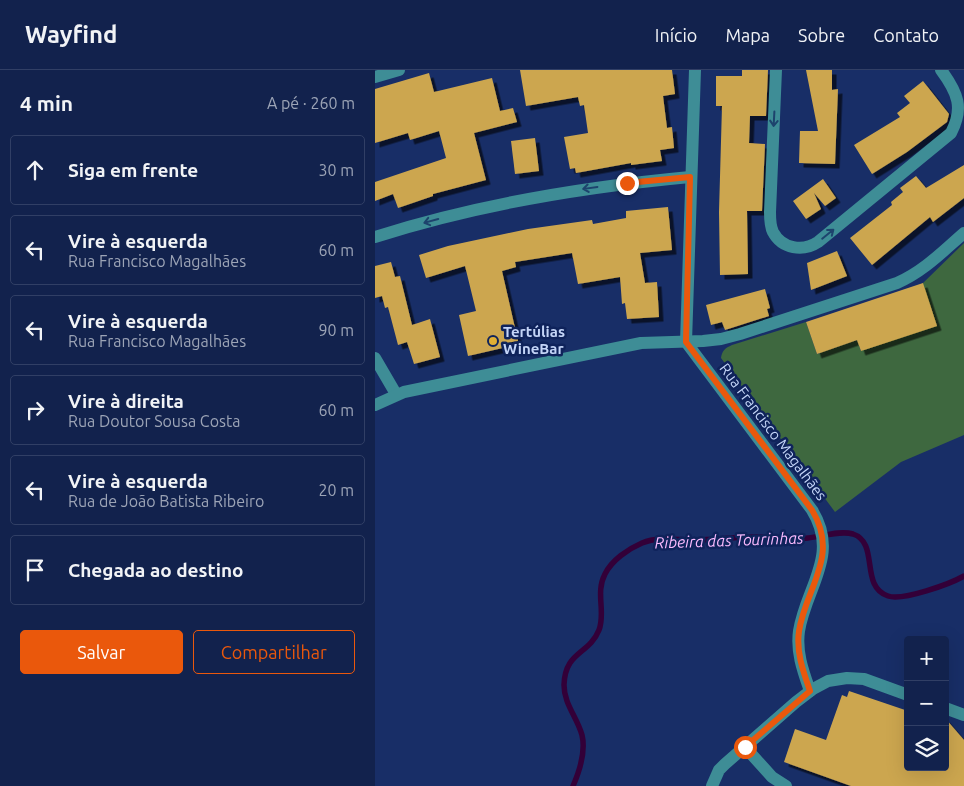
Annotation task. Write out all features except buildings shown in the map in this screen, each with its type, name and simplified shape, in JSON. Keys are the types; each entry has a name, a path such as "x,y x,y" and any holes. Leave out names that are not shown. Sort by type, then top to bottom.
{"street":[{"path":"375,77 399,70"},
{"path":"686,342 695,70"},
{"path":"777,70 770,225 773,233 785,244 802,249 818,242 958,126 963,115 962,105 958,95 941,70"},
{"path":"375,237 456,214 540,196 627,183 690,177"},
{"path":"375,405 396,394 641,343 703,341 740,334 911,277 924,269 964,233"},
{"name":"Rua Francisco Magalhães","path":"686,342 812,510 820,525 823,538 821,564 803,618 799,638 801,661 810,691"},
{"path":"375,358 396,394"},
{"path":"712,786 719,770 810,691 828,681 847,678 864,679 904,694"},
{"path":"949,709 964,715"},
{"path":"745,747 772,777 786,786"}],"green space":[{"path":"964,243 964,435 901,462 835,512 721,358 722,353 732,345 806,322 817,354 857,340 861,351 923,283"}],"waterway":[{"name":"Ribeira das Tourinhas","path":"573,786 582,761 583,741 580,728 566,698 565,674 573,659 595,638 599,630 601,623 601,588 605,574 616,560 637,545 661,539 702,540 755,537 801,539 836,533 848,533 861,539 866,546 874,583 879,591 888,596 895,597 915,594 964,576"}],"place":[{"name":"Tertúlias WineBar","path":"493,341"}],"route":[{"path":"627,183 690,177 686,342 744,422 812,510 822,532 823,557 799,631 801,661 810,691 745,747"}]}
